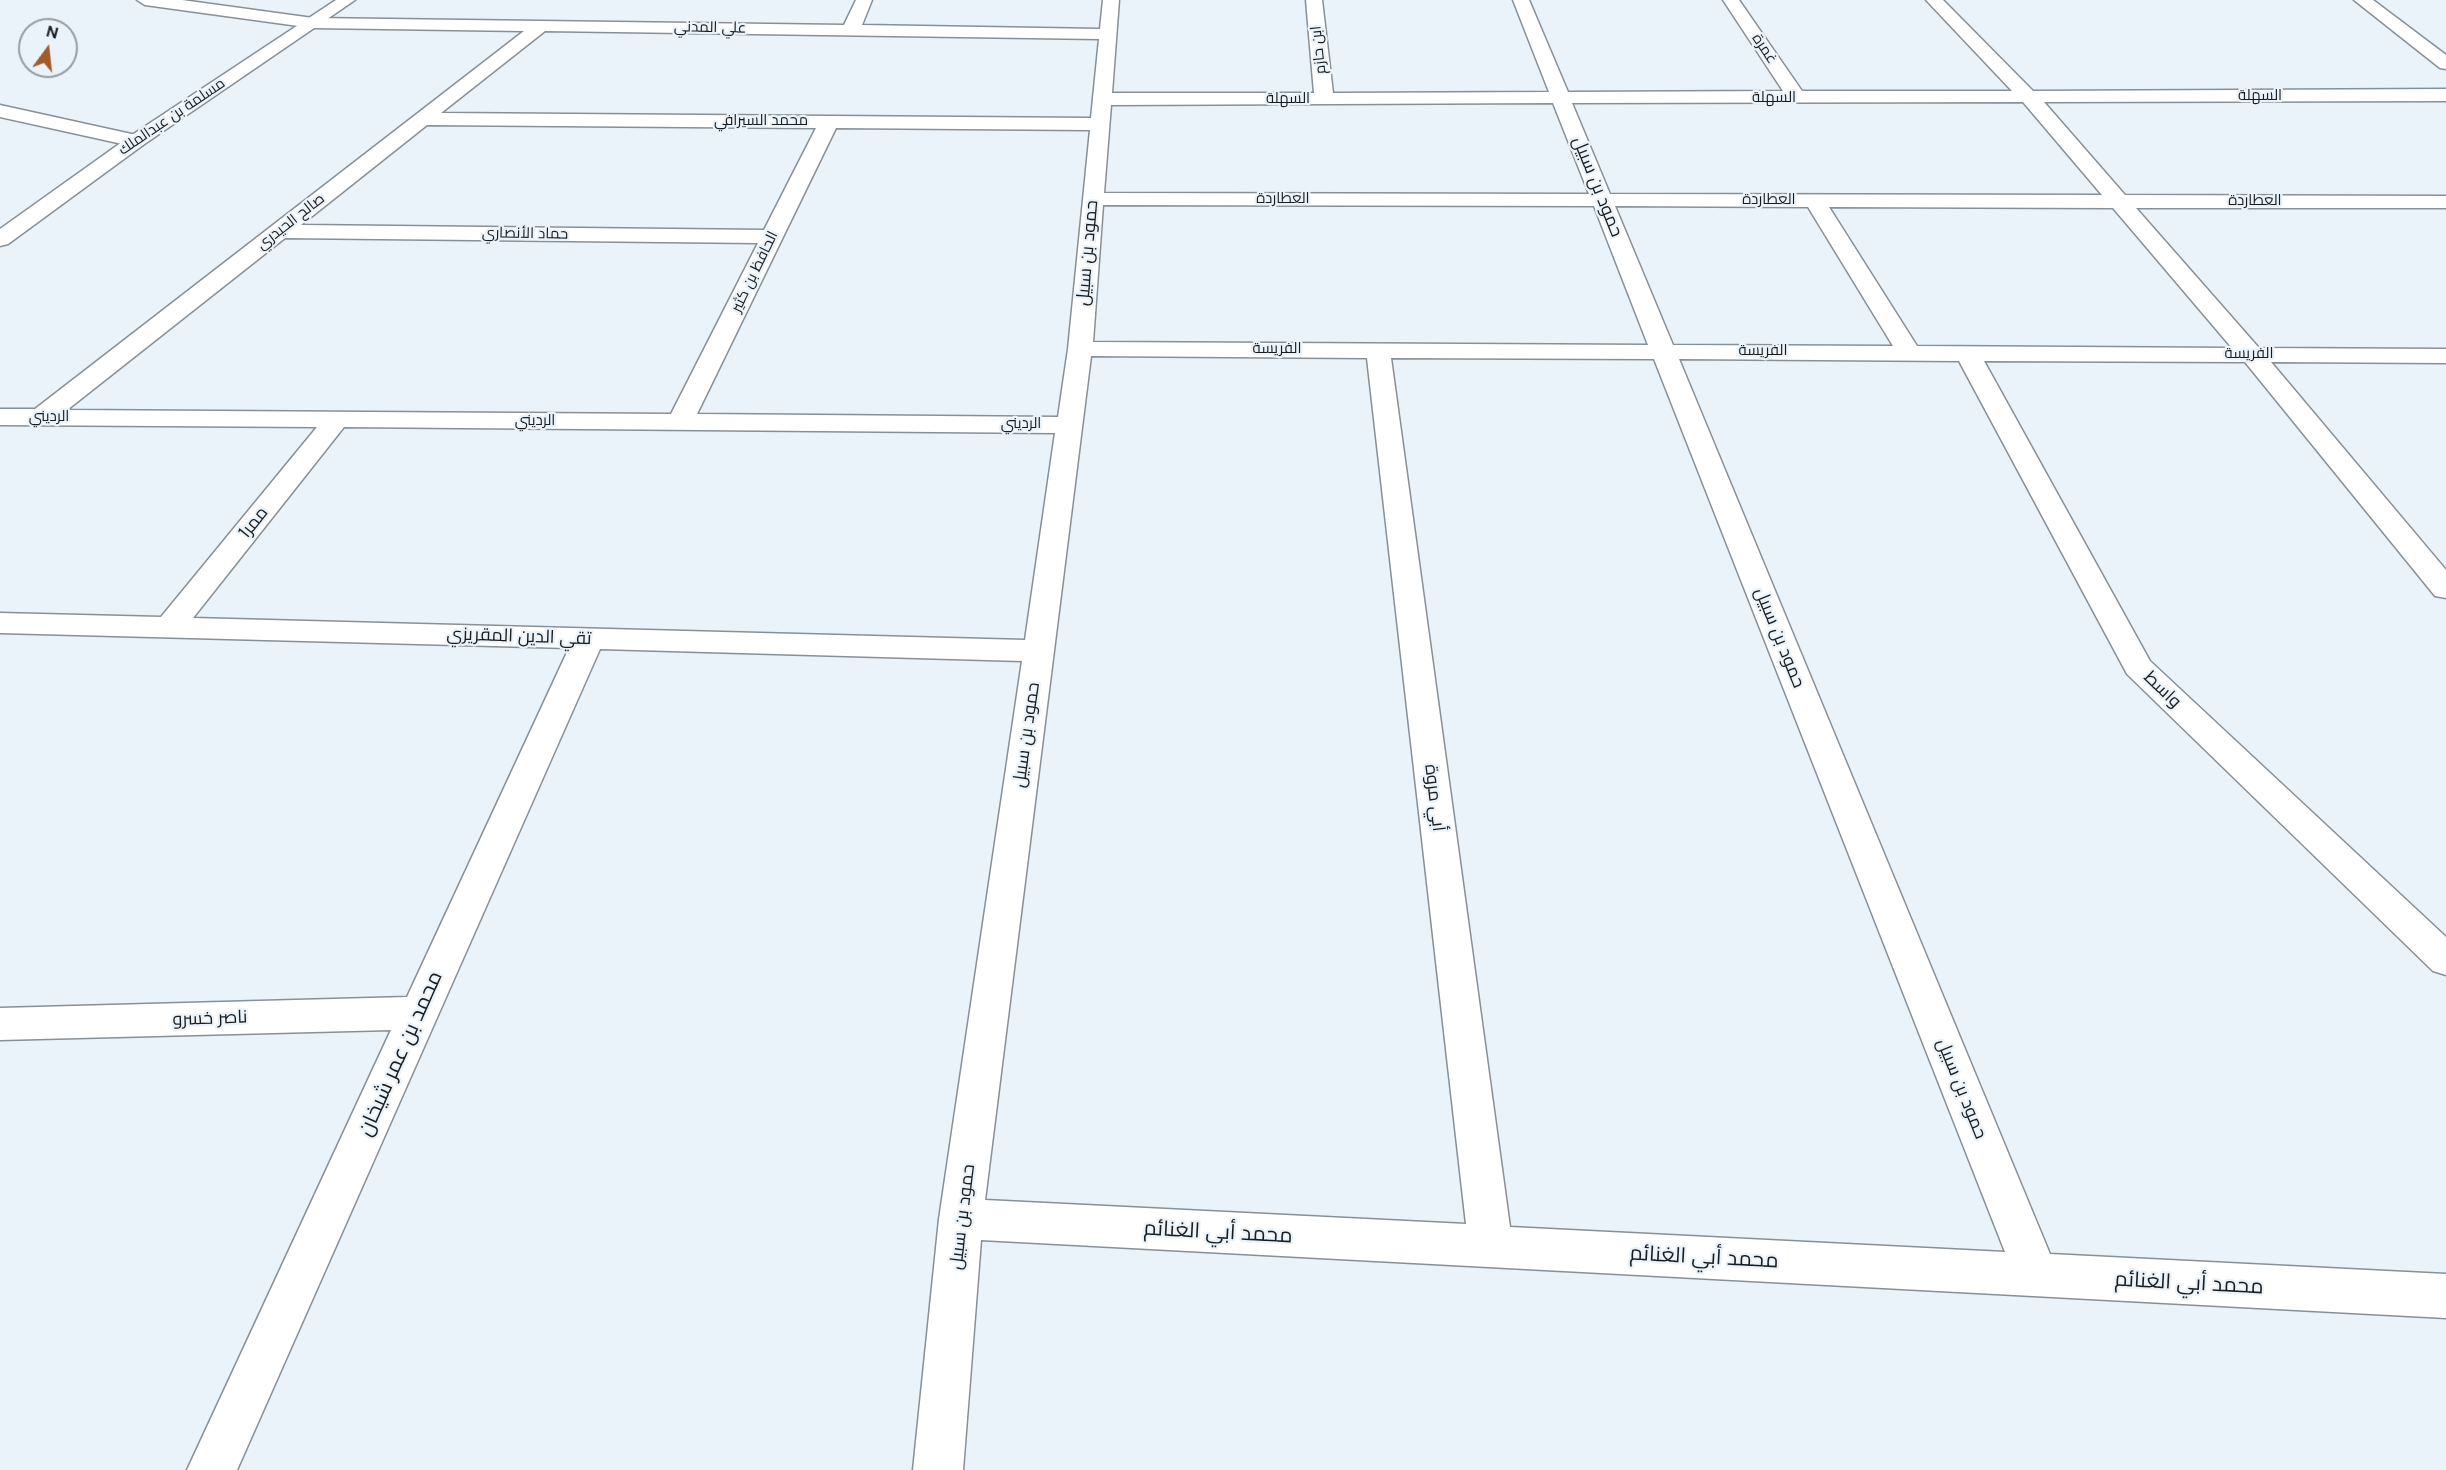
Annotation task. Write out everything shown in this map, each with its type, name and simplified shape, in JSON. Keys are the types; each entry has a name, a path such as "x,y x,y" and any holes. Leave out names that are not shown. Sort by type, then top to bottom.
{"street":[{"name":"علي المدني","path":"145,0 313,23 1108,34"},
{"name":"مسلمة بن عبدالملك","path":"0,238 136,141 347,0"},
{"path":"850,30 864,0"},
{"name":"حمود بن سبيل","path":"938,1470 962,1220 1080,349 1111,0"},
{"name":"ابن حازم","path":"1314,0 1324,99"},
{"name":"حمود بن سبيل","path":"1521,0 2037,1276"},
{"name":"غمرة","path":"1731,0 1797,98"},
{"path":"1934,0 2030,98 2251,354 2446,590"},
{"path":"2362,0 2446,64"},
{"name":"صالح الحيدري","path":"42,417 541,26"},
{"path":"2417,42 2446,42"},
{"name":"السهلة","path":"1100,112 1324,99 2446,95"},
{"path":"0,111 136,141"},
{"name":"محمد السيرافي","path":"423,119 829,122 1100,112"},
{"name":"الحافظ بن كثير","path":"680,422 829,122"},
{"name":"العطاردة","path":"1093,199 2446,201"},
{"path":"1814,200 1909,352"},
{"name":"حماد الأنصاري","path":"279,231 772,237"},
{"name":"الفريسة","path":"1080,349 2446,356"},
{"name":"أبي مروة","path":"1378,350 1491,1246"},
{"name":"واسط","path":"1967,352 2138,667 2446,960"},
{"name":"الرديني","path":"0,417 1069,424"},
{"name":"ممر1","path":"170,627 337,419"},
{"name":"تقي الدين المقريزي","path":"0,623 1039,651"},
{"name":"محمد بن عمر شيخان","path":"212,1470 589,639"},
{"name":"ناصر خسرو","path":"0,1024 419,1013"},
{"name":"محمد أبي الغنائم","path":"962,1220 2446,1296"}]}
